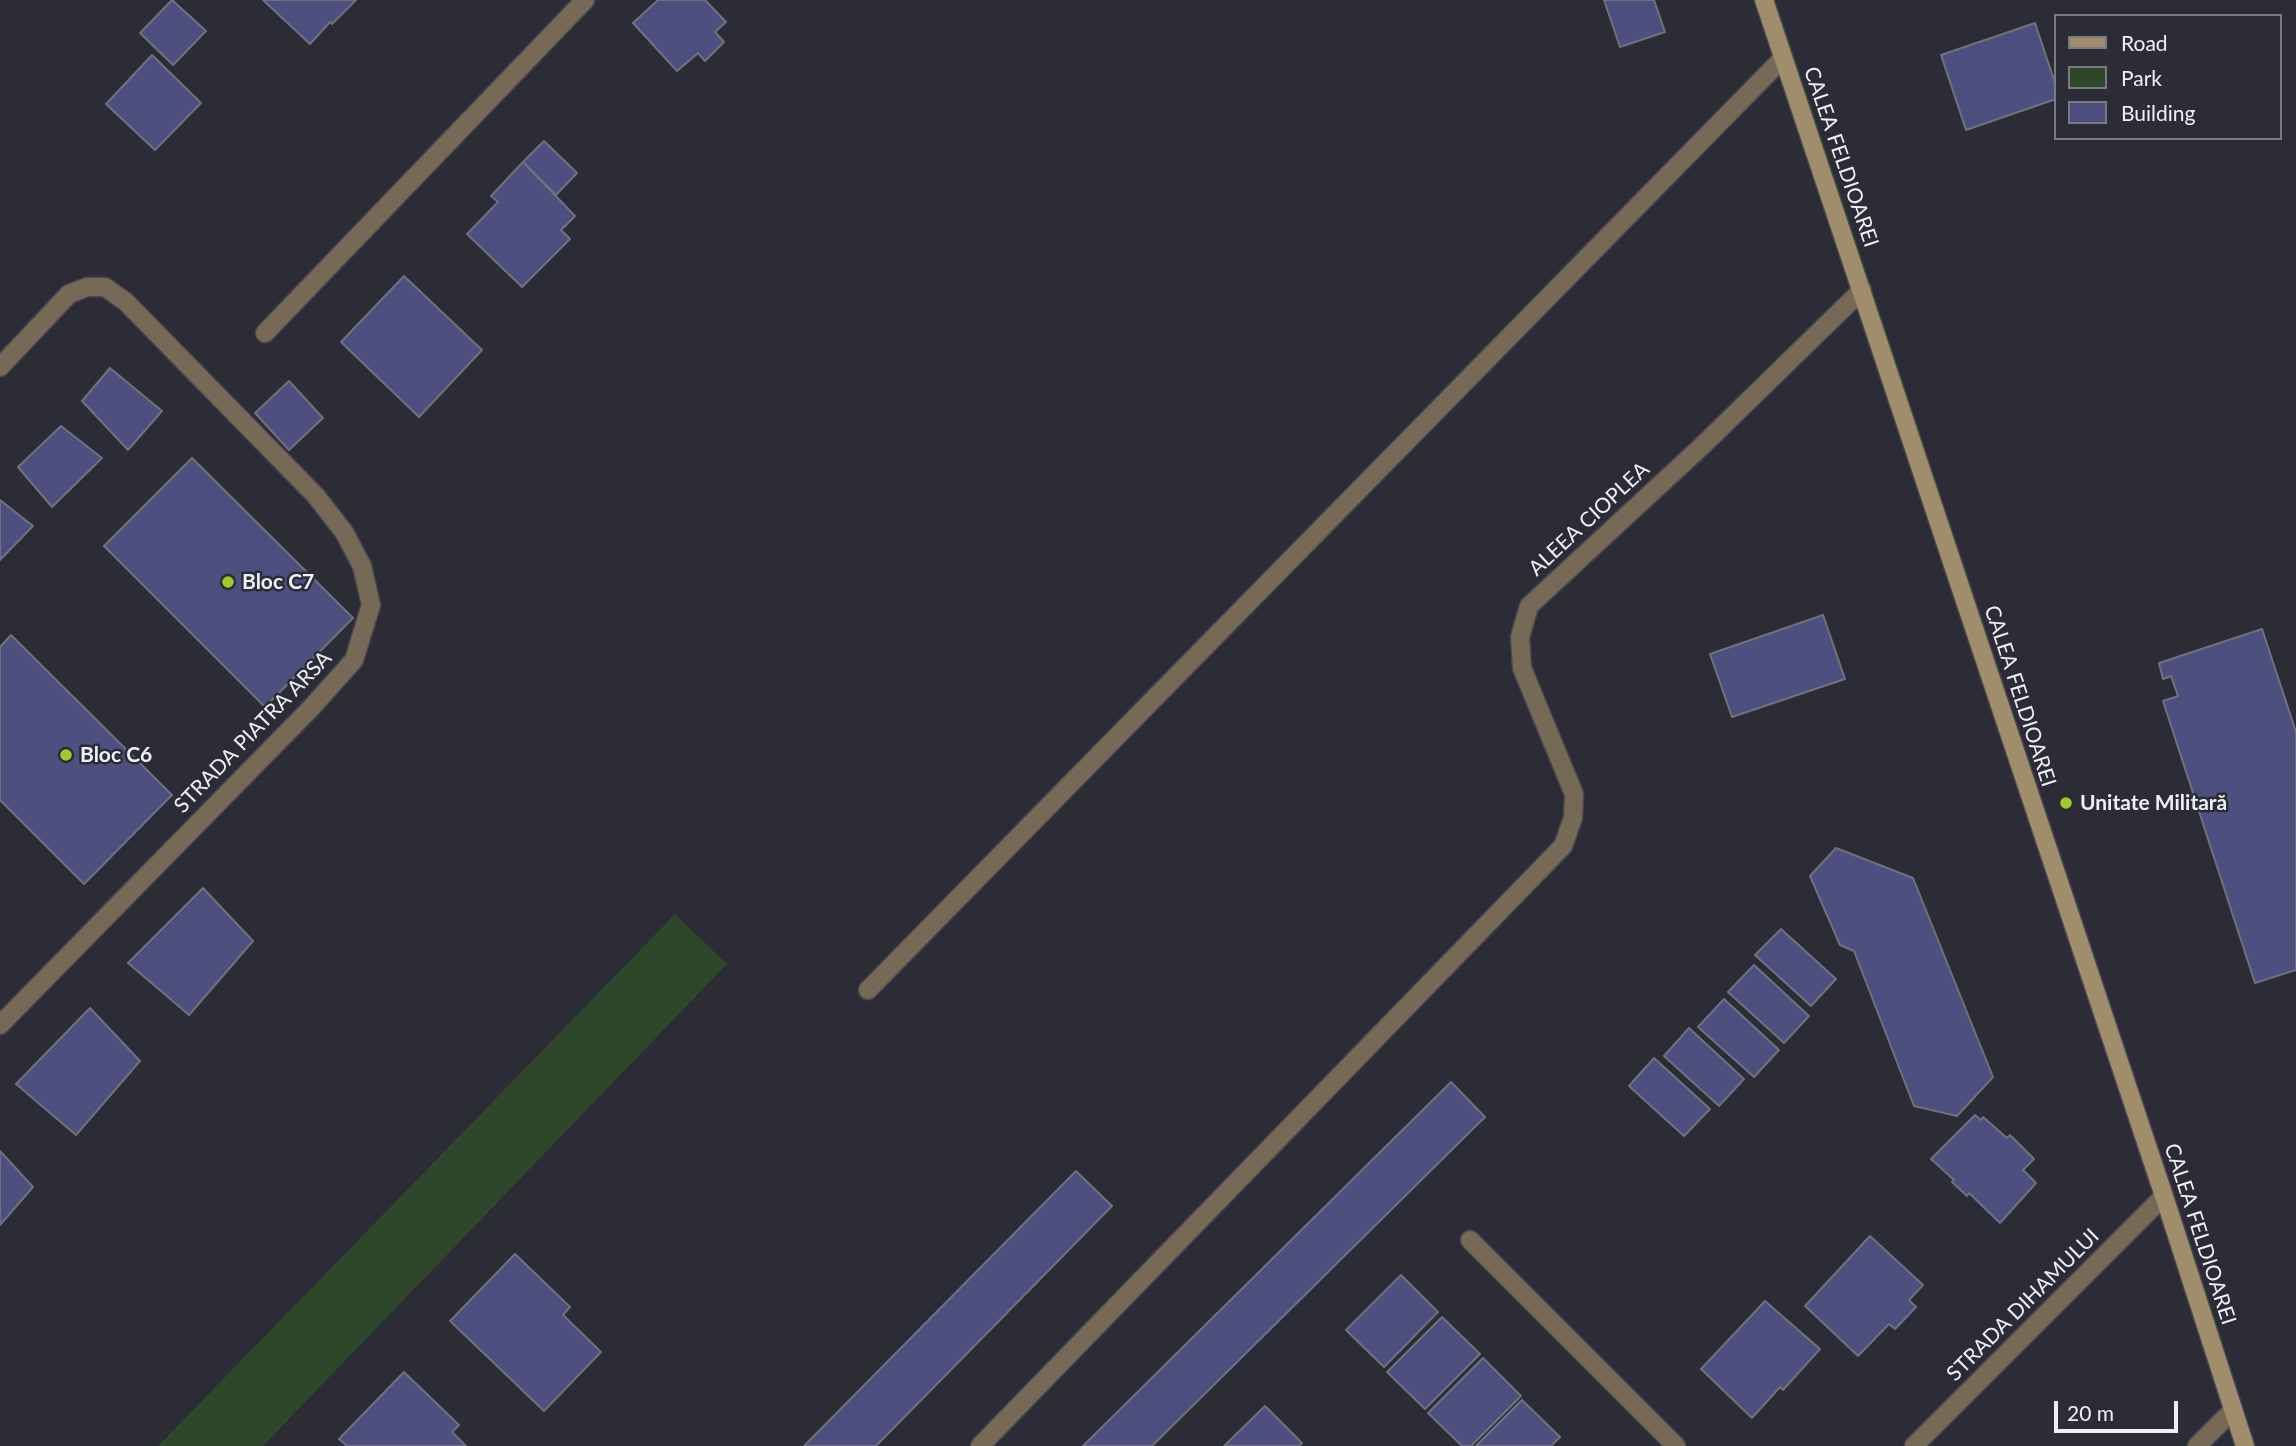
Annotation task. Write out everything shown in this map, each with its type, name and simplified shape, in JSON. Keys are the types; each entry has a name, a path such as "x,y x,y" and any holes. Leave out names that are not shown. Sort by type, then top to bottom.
{"main road":[{"name":"CALEA FELDIOAREI","path":"1764,0 2245,1446"}],"street":[{"path":"265,333 585,0"},
{"path":"868,990 1783,58"},
{"name":"STRADA PIATRA ARSA","path":"0,367 69,295 87,287 105,288 126,302 316,496 344,532 362,566 371,605 354,660 311,708 0,1024"},
{"name":"ALEEA CIOPLEA","path":"979,1446 1563,846 1573,818 1574,794 1522,668 1520,637 1529,606 1703,445 1862,290"},
{"name":"STRADA DIHAMULUI","path":"1914,1446 2164,1196"},
{"path":"1470,1240 1676,1446"},
{"path":"2197,1446 2233,1410"}],"green space":[{"path":"675,914 727,964 263,1446 158,1446"}],"building":[{"path":"172,0 206,31 173,65 140,33"},
{"path":"263,0 356,0 310,44"},
{"path":"658,0 705,0 726,22 715,32 724,42 705,61 698,53 677,71 633,23"},
{"path":"1604,0 1654,0 1665,32 1620,47"},
{"path":"2035,23 2054,80 2054,100 1966,130 1941,55"},
{"path":"152,55 201,103 155,150 106,104"},
{"path":"544,141 577,173 556,195 523,162"},
{"path":"523,162 575,216 561,230 570,239 522,287 467,234 498,202 491,196"},
{"path":"404,276 482,350 419,417 341,342"},
{"path":"110,368 162,411 128,450 82,401"},
{"path":"289,381 323,418 289,450 255,413"},
{"path":"61,426 102,458 52,507 18,467"},
{"name":"Bloc C7","path":"192,458 353,618 265,707 104,546"},
{"path":"0,500 33,526 0,560"},
{"path":"1823,615 1845,679 1732,717 1710,654"},
{"path":"2262,629 2296,732 2296,970 2255,983 2163,701 2178,696 2171,676 2163,679 2159,663"},
{"name":"Bloc C6","path":"11,635 172,795 84,884 0,800 0,647"},
{"path":"1836,848 1913,878 1993,1077 1957,1116 1914,1106 1854,951 1840,945 1810,876"},
{"path":"203,888 253,941 189,1015 128,963"},
{"path":"1781,929 1836,979 1811,1006 1755,955"},
{"path":"1754,965 1809,1016 1784,1043 1728,992"},
{"path":"1724,999 1779,1050 1754,1077 1698,1027"},
{"path":"90,1008 140,1061 76,1135 16,1084"},
{"path":"1689,1028 1744,1079 1719,1106 1664,1056"},
{"path":"1654,1058 1710,1109 1684,1136 1629,1086"},
{"path":"1451,1082 1485,1117 1152,1446 1083,1446"},
{"path":"1975,1115 1981,1120 1983,1117 2007,1138 2010,1135 2034,1159 2023,1170 2036,1183 2000,1223 1969,1193 1967,1196 1931,1159"},
{"path":"0,1151 33,1187 0,1225"},
{"path":"1076,1171 1112,1206 876,1446 804,1446"},
{"path":"1870,1236 1923,1285 1909,1300 1916,1307 1895,1329 1889,1324 1858,1356 1805,1306"},
{"path":"515,1254 570,1307 563,1315 601,1352 544,1411 450,1321"},
{"path":"1401,1275 1438,1312 1384,1367 1346,1330"},
{"path":"1765,1301 1820,1349 1783,1390 1780,1387 1752,1418 1701,1369"},
{"path":"1442,1317 1480,1354 1425,1409 1387,1372"},
{"path":"1483,1358 1521,1396 1471,1446 1462,1446 1428,1413"},
{"path":"404,1372 459,1425 452,1432 466,1446 347,1446 339,1439"},
{"path":"1522,1400 1560,1437 1551,1446 1476,1446"},
{"path":"1265,1406 1302,1443 1299,1446 1224,1446"}],"place":[{"name":"Bloc C7","path":"228,582"},
{"name":"Bloc C6","path":"66,755"},
{"name":"Unitate Militară","path":"2066,803"}]}
